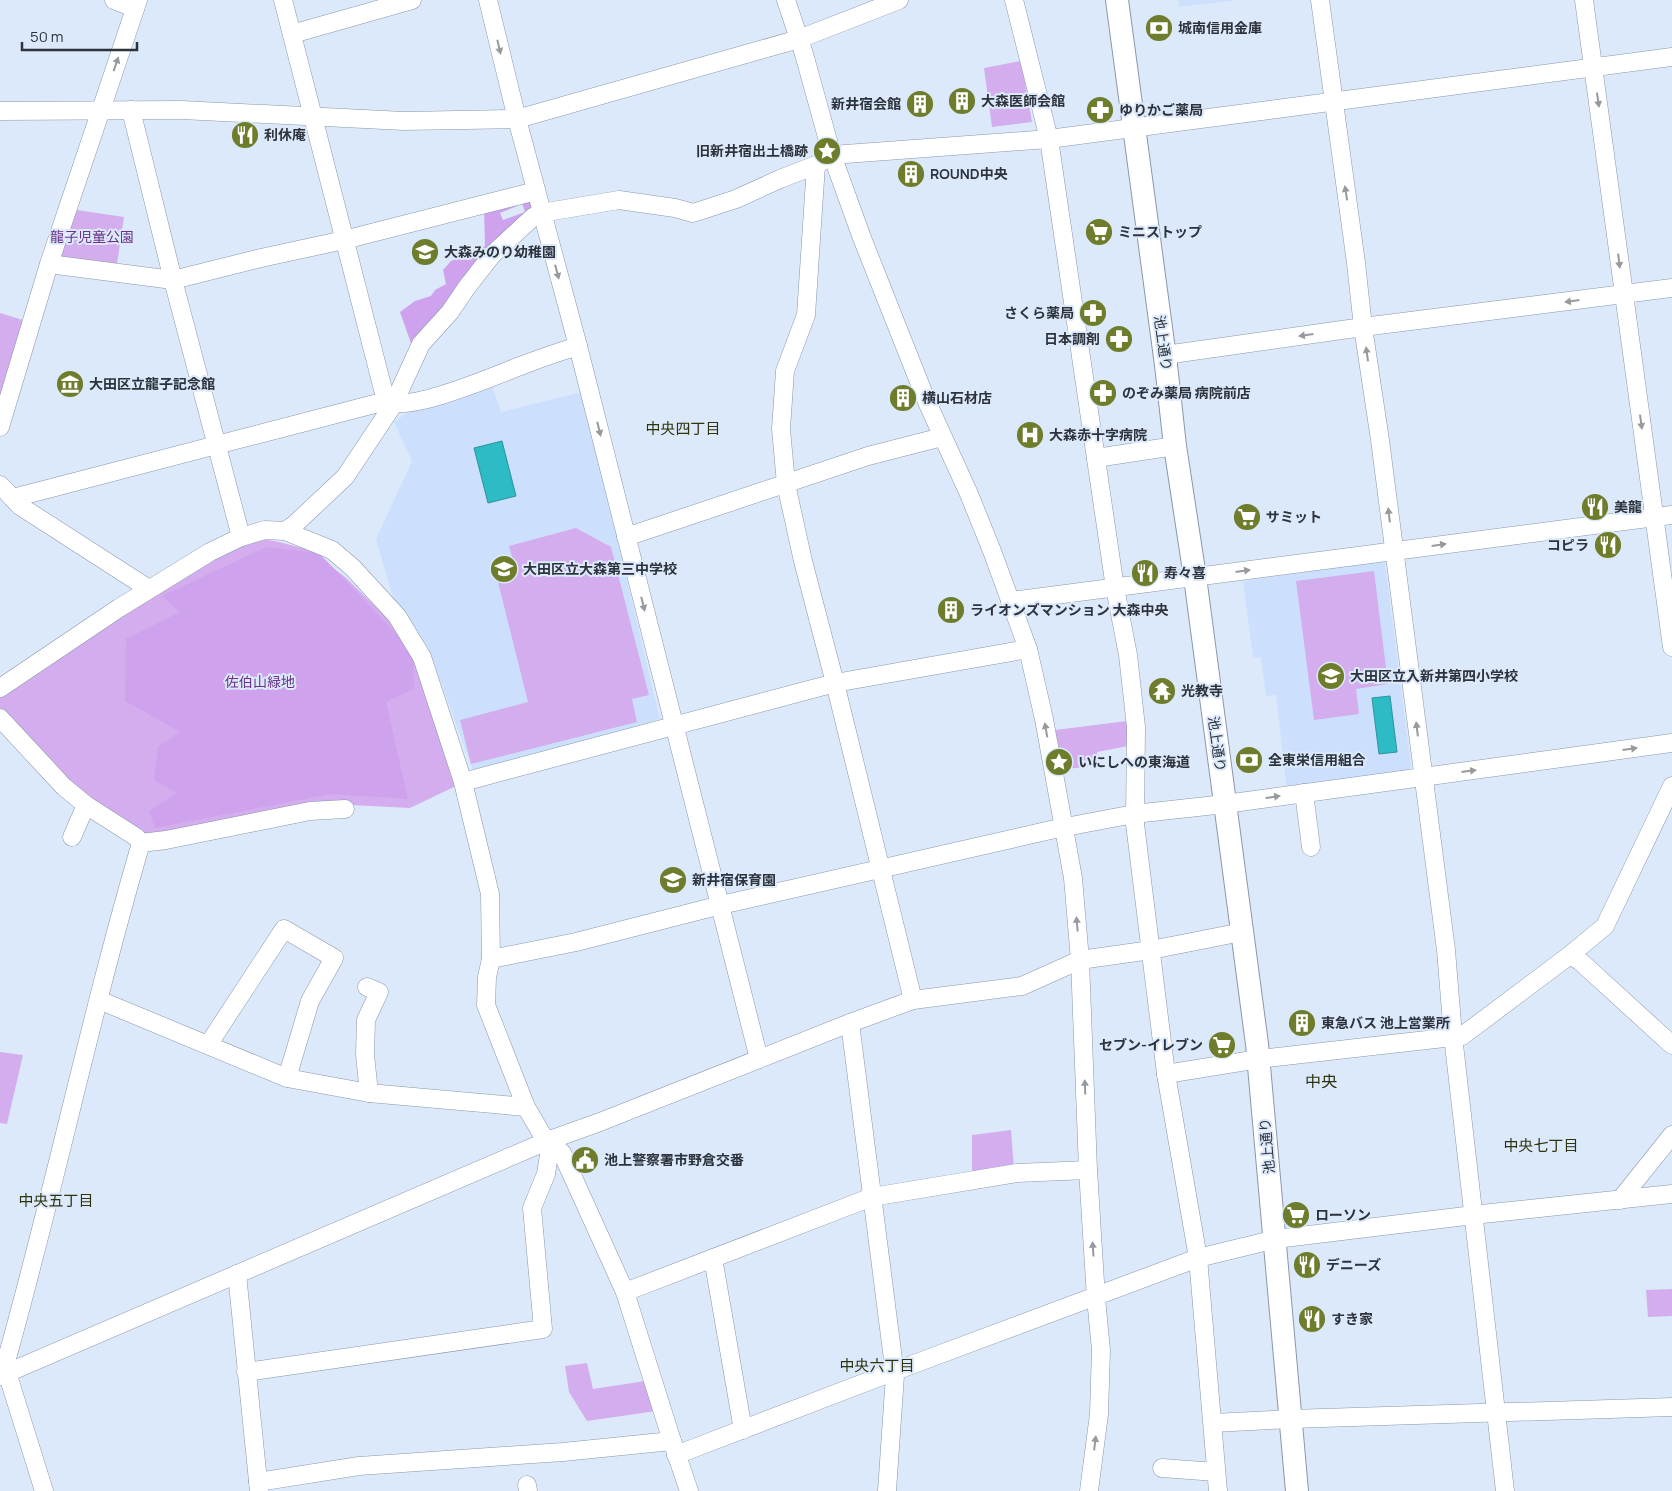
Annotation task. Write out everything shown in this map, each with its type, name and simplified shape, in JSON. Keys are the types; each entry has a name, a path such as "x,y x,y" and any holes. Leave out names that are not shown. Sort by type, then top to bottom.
{"main road":[{"name":"池上通り","path":"1117,0 1175,446 1259,1059 1298,1491"}],"street":[{"path":"0,427 49,264 137,4 114,0"},
{"path":"283,0 344,240 390,403"},
{"path":"292,34 412,0"},
{"path":"488,0 516,119 578,346 759,1059"},
{"path":"786,0 832,155 926,402 969,494 1010,601 1028,649 1044,719 1073,878 1080,960 1088,1170 1101,1350 1099,1414 1089,1491"},
{"path":"0,111 182,110 313,118 404,121 516,119 799,39 899,0"},
{"path":"1014,0 1049,139 1115,588 1128,655 1136,727 1134,814 1166,1074 1198,1258 1218,1491"},
{"path":"1320,0 1446,956 1453,1036 1505,1491"},
{"path":"1584,0 1672,647"},
{"path":"285,531 294,525 345,477 390,403 421,344 450,312 492,255 533,216 541,213 619,200 675,208 693,213 736,199 816,165 832,155 1049,139 1672,57"},
{"path":"131,110 173,280 241,537"},
{"path":"816,165 806,315 785,372 781,429 786,484 913,1000"},
{"path":"49,264 173,280 344,240 536,191"},
{"path":"1164,355 1363,327 1672,288"},
{"path":"13,498 390,403 413,403 463,388 524,364 578,346"},
{"path":"626,537 868,456 942,437"},
{"path":"1096,458 1175,446"},
{"path":"0,485 20,506 50,527 149,589"},
{"path":"1010,601 1672,514"},
{"path":"0,688 59,647 210,552 241,537 265,530 285,531 332,550 353,568 397,616 422,657 463,782 490,894 491,959 487,978 486,1005 526,1107 550,1148 546,1174 532,1208 543,1329 246,1372"},
{"path":"463,782 835,683 1028,649"},
{"path":"0,718 64,787 86,805 136,837 141,843"},
{"path":"491,959 576,942 721,905 1134,814 1225,804 1672,743"},
{"path":"1166,1074 1259,1059 1462,1036 1570,955 1605,926 1672,786"},
{"path":"1304,793 1311,847"},
{"path":"72,837 86,805"},
{"path":"141,843 166,840 310,811 345,809"},
{"path":"44,1491 4,1374 141,843"},
{"path":"208,1045 284,929 334,958 310,1001 287,1078"},
{"path":"4,1374 547,1141 913,1000 1022,986 1080,960 1150,950 1242,932"},
{"path":"1570,955 1581,962 1672,1045"},
{"path":"367,986 379,992 366,1020 365,1056 369,1093"},
{"path":"99,1000 287,1078 369,1093 526,1107"},
{"path":"850,1023 895,1371 887,1491"},
{"path":"1620,1200 1672,1135"},
{"path":"547,1141 562,1153 625,1292 689,1491"},
{"path":"625,1292 872,1197 1017,1173 1088,1170"},
{"path":"237,1274 258,1486 359,1466 563,1452 674,1448 743,1430 1198,1258 1276,1239 1672,1194"},
{"path":"713,1258 743,1430"},
{"path":"1213,1423 1291,1418 1672,1407"},
{"path":"1162,1468 1216,1472"}],"shaded area":[{"path":"1178,0 1238,0 1179,7"},
{"name":"大田区立大森第三中学校","path":"491,383 501,412 582,392 660,719 474,773 432,658 393,598 376,539 412,461 394,422 412,409"},
{"name":"大田区立入新井第四小学校","path":"1381,561 1385,563 1411,766 1406,773 1287,791 1276,695 1266,696 1261,657 1253,658 1243,581"}],"green space":[{"path":"1021,61 1032,122 992,127 984,68"},
{"path":"531,196 535,207 412,346 400,312 415,301 431,296 435,290 446,284 443,270 451,261 485,246 484,209","holes":["521,200 525,212 503,220 500,213 517,206 516,202"]},
{"name":"龍子児童公園","path":"70,209 124,217 117,264 57,256"},
{"path":"0,313 26,321 0,403"},
{"path":"576,528 611,547 649,695 632,699 637,722 471,764 460,720 528,702 497,578 512,557 509,546"},
{"name":"佐伯山緑地","path":"241,537 275,541 310,550 345,577 415,645 456,786 410,808 351,805 147,839 66,784 0,709 0,692"},
{"name":"佐伯山緑地","path":"266,547 319,553 403,641 413,658 414,689 386,702 408,799 330,794 155,828 149,811 177,793 154,780 158,747 180,732 125,701 126,639 180,612 162,596"},
{"path":"1374,571 1388,684 1356,689 1359,714 1314,720 1296,581"},
{"path":"1127,721 1128,746 1097,752 1098,766 1064,769 1055,730"},
{"path":"0,1052 23,1055 7,1124 0,1123"},
{"path":"1011,1130 1014,1169 972,1174 972,1135"},
{"path":"1672,1289 1672,1316 1648,1317 1646,1290"},
{"path":"587,1363 593,1389 645,1381 656,1411 587,1421 569,1392 565,1366"}],"water":[{"path":"502,441 516,496 488,503 474,448"},
{"path":"1390,696 1397,752 1379,754 1372,698"}],"place":[{"name":"城南信用金庫","path":"1159,28"},
{"name":"大森医師会館","path":"962,101"},
{"name":"新井宿会館","path":"920,104"},
{"name":"ゆりかご薬局","path":"1100,110"},
{"name":"利休庵","path":"245,135"},
{"name":"旧新井宿出土橋跡","path":"827,151"},
{"name":"ROUND中央","path":"911,174"},
{"name":"ミニストップ","path":"1099,232"},
{"name":"大森みのり幼稚園","path":"425,252"},
{"name":"さくら薬局","path":"1093,313"},
{"name":"日本調剤","path":"1119,339"},
{"name":"大田区立龍子記念館","path":"70,384"},
{"name":"のぞみ薬局 病院前店","path":"1103,393"},
{"name":"横山石材店","path":"903,398"},
{"name":"大森赤十字病院","path":"1030,435"},
{"name":"美龍","path":"1595,507"},
{"name":"サミット","path":"1247,517"},
{"name":"コピラ","path":"1608,545"},
{"name":"大田区立大森第三中学校","path":"504,569"},
{"name":"寿々喜","path":"1145,573"},
{"name":"ライオンズマンション 大森中央","path":"951,610"},
{"name":"大田区立入新井第四小学校","path":"1331,676"},
{"name":"光教寺","path":"1162,691"},
{"name":"全東栄信用組合","path":"1249,760"},
{"name":"いにしへの東海道","path":"1059,762"},
{"name":"新井宿保育園","path":"673,880"},
{"name":"東急バス 池上営業所","path":"1302,1023"},
{"name":"セブン-イレブン","path":"1222,1045"},
{"name":"池上警察署市野倉交番","path":"585,1160"},
{"name":"ローソン","path":"1296,1215"},
{"name":"デニーズ","path":"1307,1265"},
{"name":"すき家","path":"1312,1319"}],"district":[{"name":"中央四丁目","path":"683,429"},
{"name":"中央","path":"1321,1081"},
{"name":"中央七丁目","path":"1541,1146"},
{"name":"中央五丁目","path":"56,1201"},
{"name":"中央六丁目","path":"877,1366"}]}
